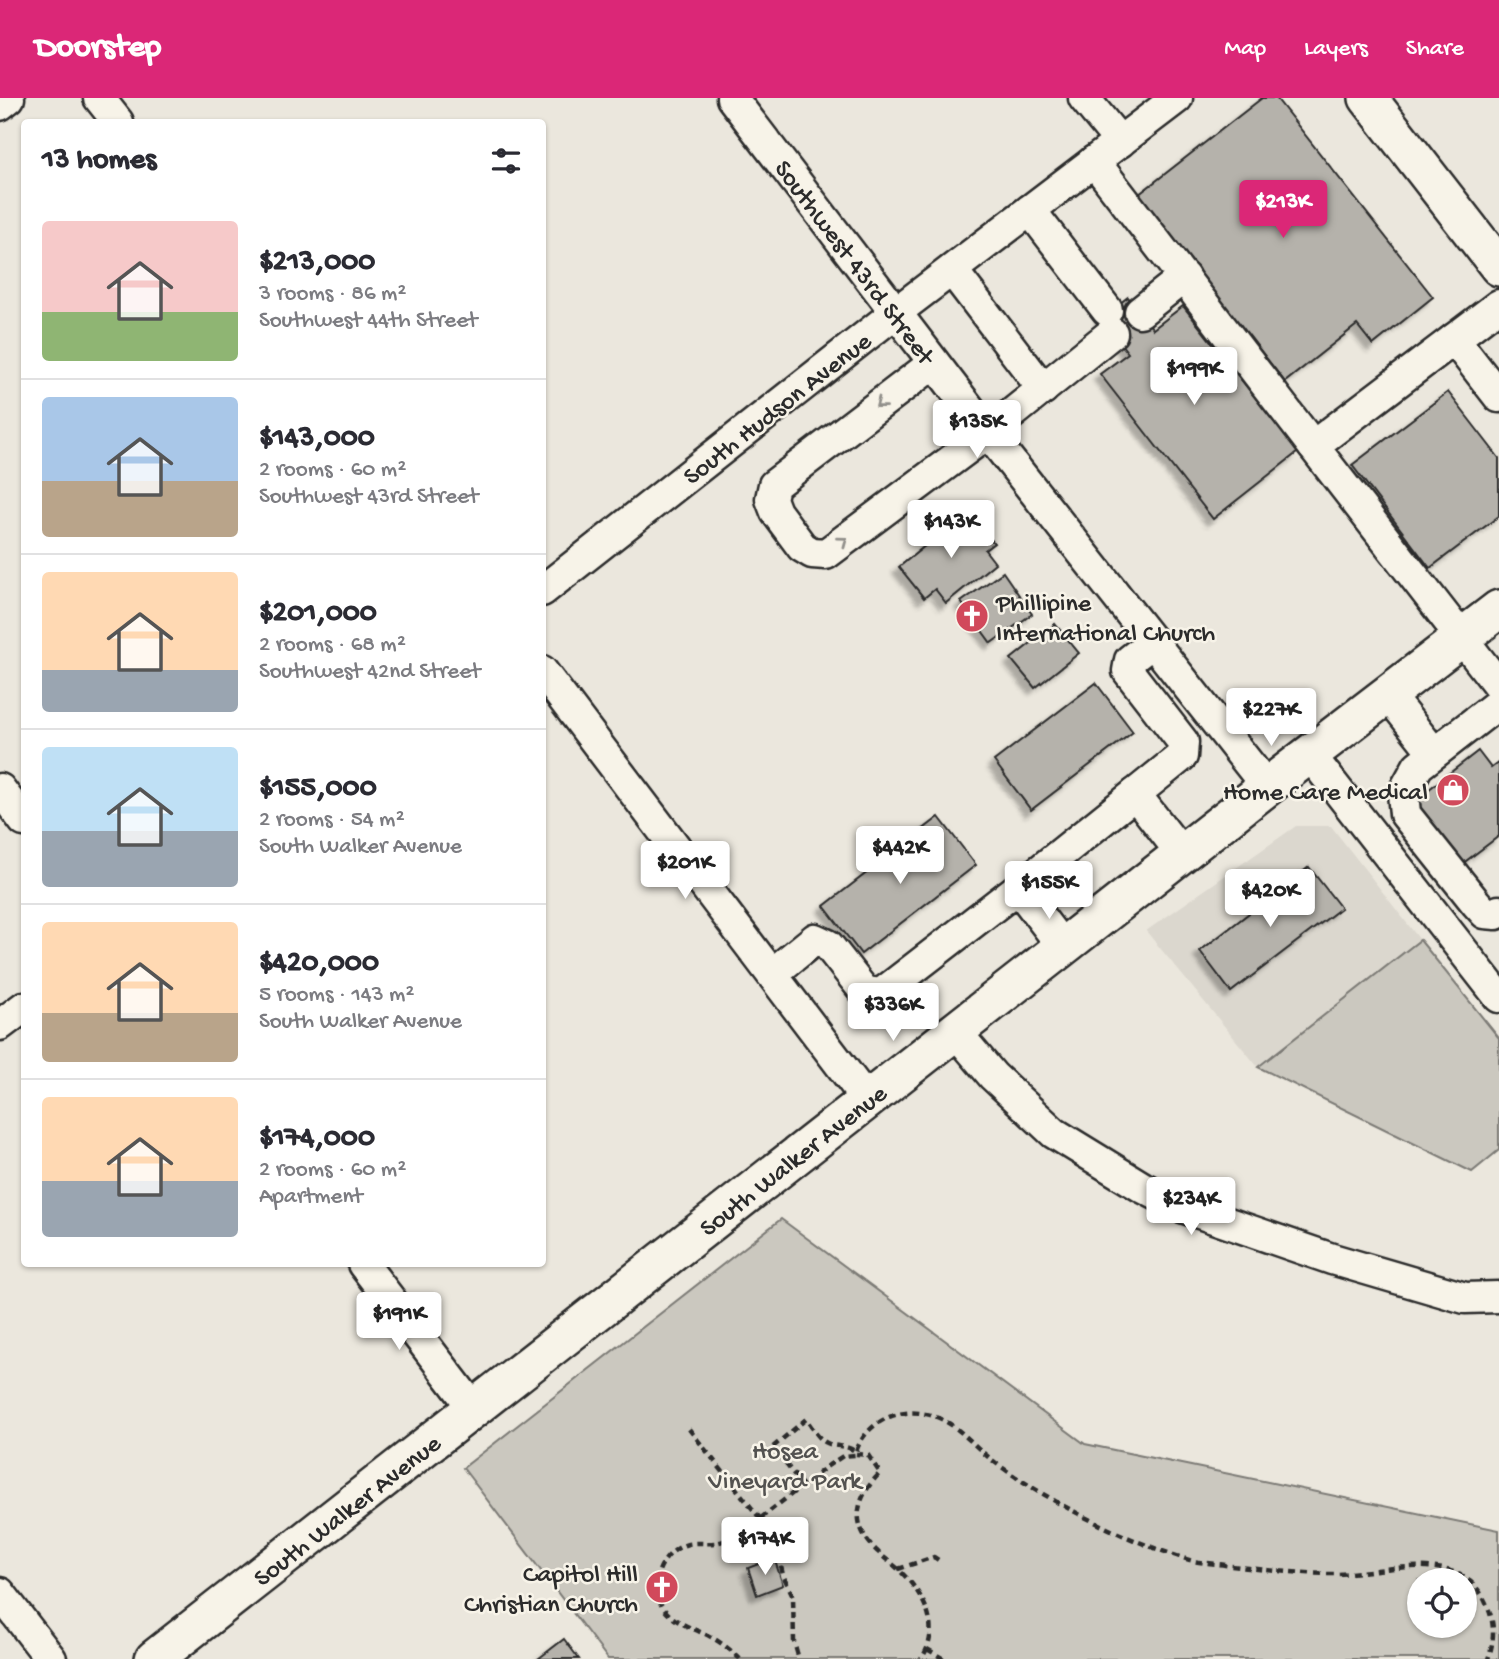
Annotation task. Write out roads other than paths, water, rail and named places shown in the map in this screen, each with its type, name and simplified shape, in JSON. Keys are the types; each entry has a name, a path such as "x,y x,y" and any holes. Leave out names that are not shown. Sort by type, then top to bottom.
{"main road":[{"path":"1368,98 1499,267"},
{"name":"South Walker Avenue","path":"173,1653 474,1409 1267,787 1499,609"}],"street":[{"path":"0,105 9,98"},
{"path":"99,98 116,119"},
{"name":"Southwest 43rd Street","path":"732,98 988,433 1267,787"},
{"path":"1084,98 1120,142"},
{"name":"South Hudson Avenue","path":"546,588 895,313 1177,98"},
{"path":"1094,161 1499,686"},
{"path":"934,363 774,485 771,499 776,512 802,547 812,553 826,554 1043,389 1110,321 1030,210"},
{"path":"952,270 1043,389"},
{"path":"1140,312 1184,277"},
{"path":"1313,446 1499,304"},
{"path":"1454,339 1499,397"},
{"path":"772,974 815,939 828,945 864,992 881,994 1182,756 1183,742 1128,671 1130,660 1153,642"},
{"path":"546,676 867,1100"},
{"path":"1388,695 1434,753"},
{"path":"1444,926 1488,907 1405,814 1403,793 1418,766 1499,703"},
{"path":"1310,755 1497,989"},
{"path":"0,789 21,817"},
{"path":"1135,794 1182,854"},
{"path":"1376,839 1405,814"},
{"path":"1018,888 1063,947"},
{"path":"0,1026 21,1009"},
{"path":"955,1031 993,1076 1054,1133 1142,1187 1179,1206 1332,1259 1465,1298 1499,1297"},
{"path":"365,1267 474,1409"},
{"path":"0,1593 51,1659"}],"place":[{"name":"Phillipine International Church","path":"972,616"},
{"name":"Home Care Medical","path":"1453,790"},
{"name":"Capitol Hill Christian Church","path":"662,1587"}],"park label":[{"name":"Hosea Vineyard Park","path":"785,1464"}]}
